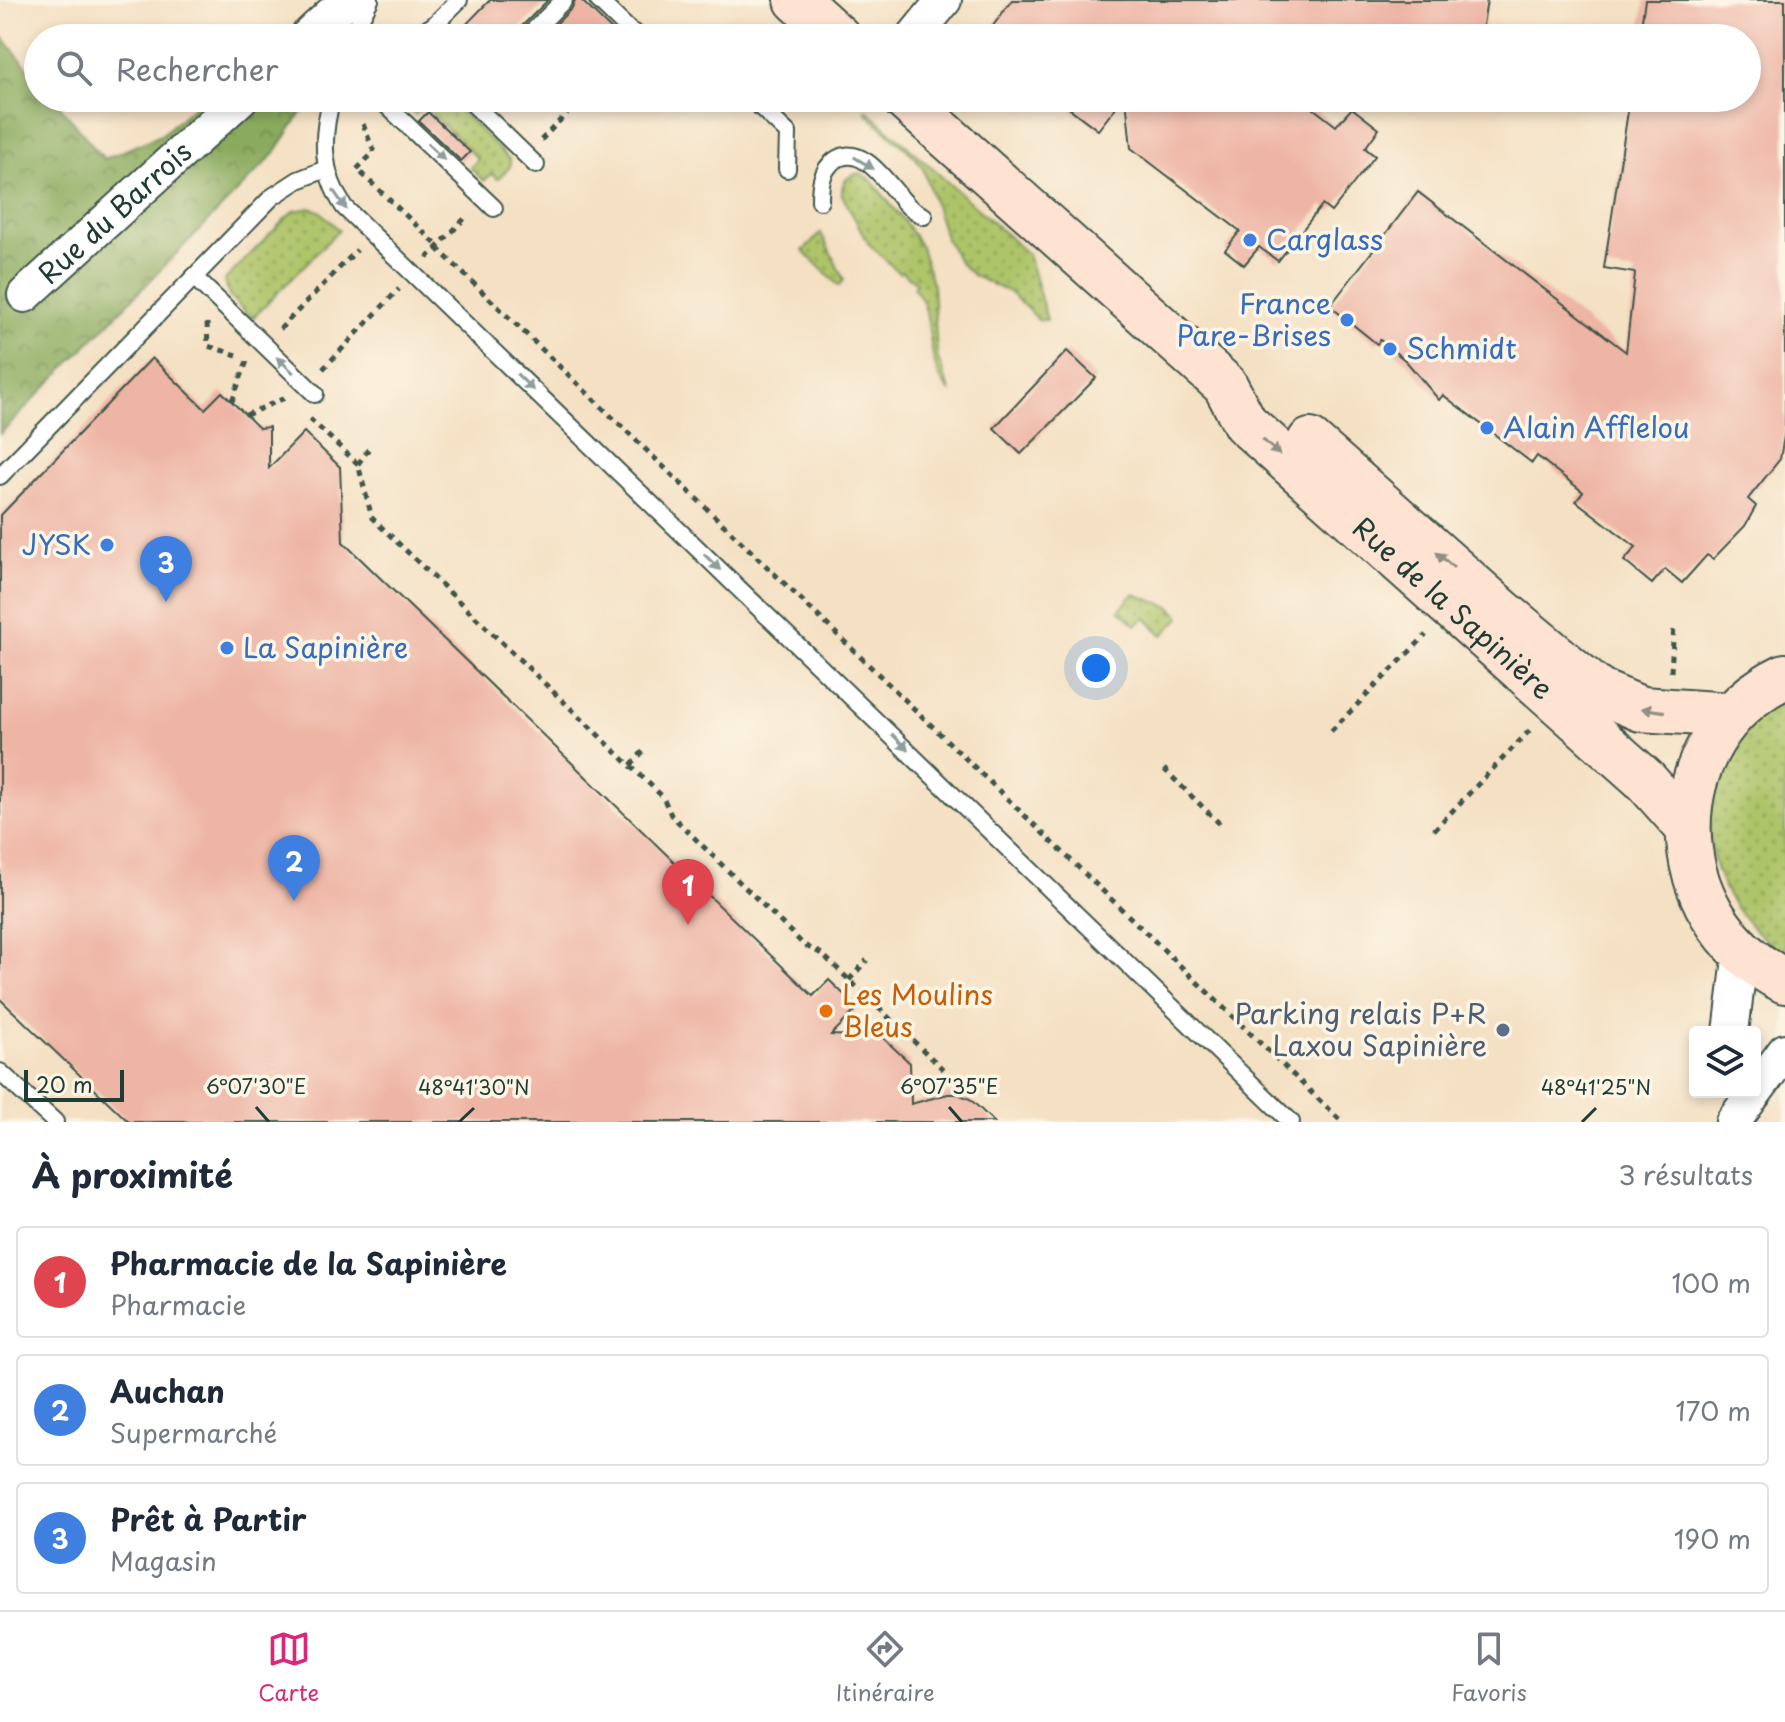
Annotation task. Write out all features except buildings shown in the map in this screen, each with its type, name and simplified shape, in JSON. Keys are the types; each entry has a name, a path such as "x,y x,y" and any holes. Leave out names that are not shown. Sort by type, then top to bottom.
{"street":[{"path":"797,0 824,24"},
{"path":"924,24 944,0"},
{"name":"Rue du Barrois","path":"25,295 226,112"},
{"name":"Rue de la Sapinière","path":"920,112 1225,385 1266,402 1503,612 1598,691 1641,709 1731,715"},
{"name":"Rue de la Sapinière","path":"1225,385 1245,423 1644,779 1687,827"},
{"path":"1785,676 1749,697 1731,715 1701,759 1689,804 1687,827 1692,865 1703,896 1724,932 1760,967 1785,981"},
{"path":"1732,1026 1741,951"},
{"path":"1733,1122 1785,1051"},
{"path":"1721,1122 1723,1098"}],"lane":[{"path":"329,19 370,0"},
{"path":"438,24 459,0"},
{"path":"540,24 564,0"},
{"path":"598,0 623,24"},
{"path":"329,112 324,135 326,169 332,188 344,207 1291,1122"},
{"path":"394,112 494,208"},
{"path":"481,112 536,165"},
{"path":"766,112 788,133 787,169"},
{"path":"820,201 820,183 827,169 837,158 850,155 862,159 909,207 924,216"},
{"path":"0,476 272,197 298,180 326,169"},
{"path":"194,277 311,390"},
{"path":"0,1072 55,1122"}],"path":[{"path":"363,124 374,152 357,169 1342,1122"},
{"path":"256,338 277,333 372,235"},
{"path":"246,415 287,396 311,390 437,248"},
{"path":"177,294 207,323 208,346 248,358 258,368"},
{"path":"232,401 248,358"},
{"path":"277,387 297,406"},
{"path":"307,416 358,464 372,518 663,797 671,815 804,945 822,954 946,1072"},
{"path":"358,464 370,447"},
{"path":"1672,650 1674,625"},
{"path":"1331,731 1428,633"},
{"path":"1434,830 1539,720"},
{"path":"630,765 646,748"},
{"path":"1164,769 1220,824"},
{"path":"849,980 867,960"}],"green space":[{"path":"0,34 24,63 24,112 65,112 104,159 161,135 188,112 302,112 274,154 0,434"},
{"path":"430,112 461,112 510,160 510,167 498,179 492,174 484,181 470,168 478,159"},
{"path":"866,112 1028,254 1047,320 1039,320 1009,292 974,276 960,263 946,239 923,168 914,156"},
{"path":"860,173 871,180 921,247 933,286 937,356 951,393 936,367 926,310 913,287 916,283 902,271 899,273 868,243 842,195 846,180"},
{"path":"311,208 320,211 339,230 254,317 250,317 229,296 225,280 294,211"},
{"path":"821,233 844,280 839,286 803,251"},
{"path":"1134,594 1171,607 1181,617 1163,635 1145,618 1136,625 1119,610"},
{"path":"1785,699 1785,955 1763,938 1730,898 1712,851 1710,826 1713,800 1722,773 1738,742 1754,721"}],"place":[{"name":"Carglass","path":"1250,240"},
{"name":"France Pare-Brises","path":"1347,320"},
{"name":"Schmidt","path":"1390,349"},
{"name":"Alain Afflelou","path":"1487,428"},
{"name":"JYSK","path":"107,545"},
{"name":"Prêt à Partir","path":"166,602"},
{"name":"La Sapinière","path":"227,648"},
{"name":"Auchan","path":"294,901"},
{"name":"Pharmacie de la Sapinière","path":"688,925"},
{"name":"Les Moulins Bleus","path":"826,1011"},
{"name":"Parking relais P+R Laxou Sapinière","path":"1503,1030"}]}
